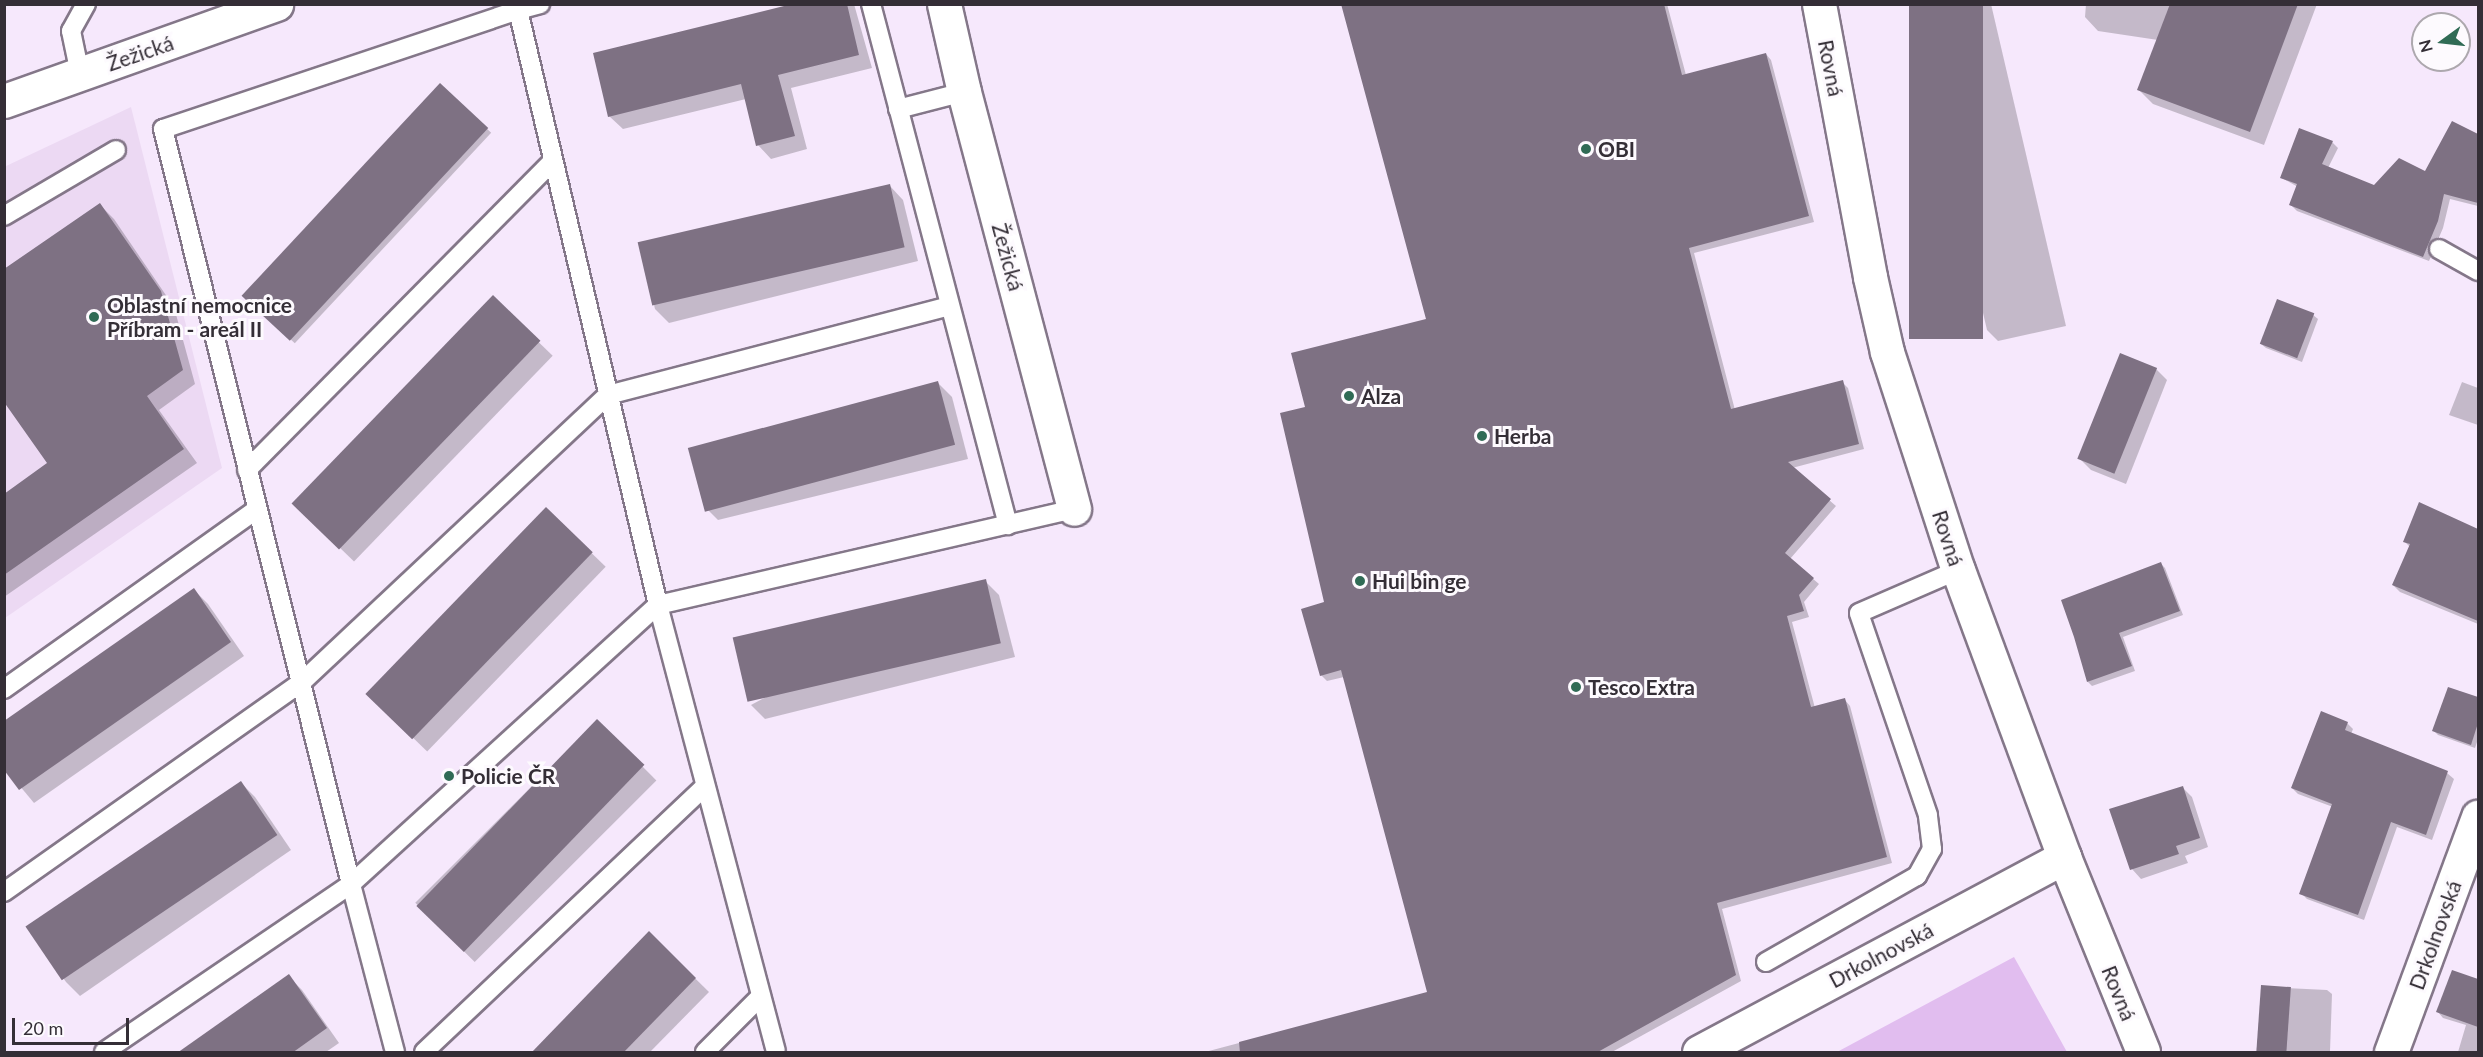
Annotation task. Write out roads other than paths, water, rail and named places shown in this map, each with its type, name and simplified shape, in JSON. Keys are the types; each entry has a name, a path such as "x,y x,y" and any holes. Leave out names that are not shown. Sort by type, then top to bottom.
{"street":[{"name":"Žežická","path":"4,101 276,4"},
{"name":"Žežická","path":"944,4 964,92 1074,509"},
{"name":"Rovná","path":"1819,4 1870,277 1887,352 1958,570 2064,857 2143,1053"},
{"name":"Drkolnovská","path":"2391,1053 2478,817"},
{"name":"Drkolnovská","path":"1699,1053 1735,1044 2064,857"}],"lane":[{"path":"80,74 71,31 86,4"},
{"path":"395,1053 163,129 540,4"},
{"path":"871,4 1008,525"},
{"path":"518,10 658,605 704,787 776,1051"},
{"path":"898,109 964,92"},
{"path":"4,216 116,150"},
{"path":"247,470 552,162"},
{"path":"2439,249 2478,271"},
{"path":"4,892 302,682 608,395 950,306"},
{"path":"4,689 257,509"},
{"path":"104,1053 351,884 658,605 1074,509"},
{"path":"1766,962 1917,876 1932,849 1928,815 1858,612 1958,570"},
{"path":"424,1053 704,787"},
{"path":"705,1053 761,996"}],"place":[{"name":"OBI","path":"1586,149"},
{"name":"Oblastní nemocnice Příbram - areál II","path":"94,317"},
{"name":"Alza","path":"1349,396"},
{"name":"Herba","path":"1482,436"},
{"name":"Hui bin ge","path":"1360,581"},
{"name":"Tesco Extra","path":"1576,687"},
{"name":"Policie ČR","path":"449,776"}]}
